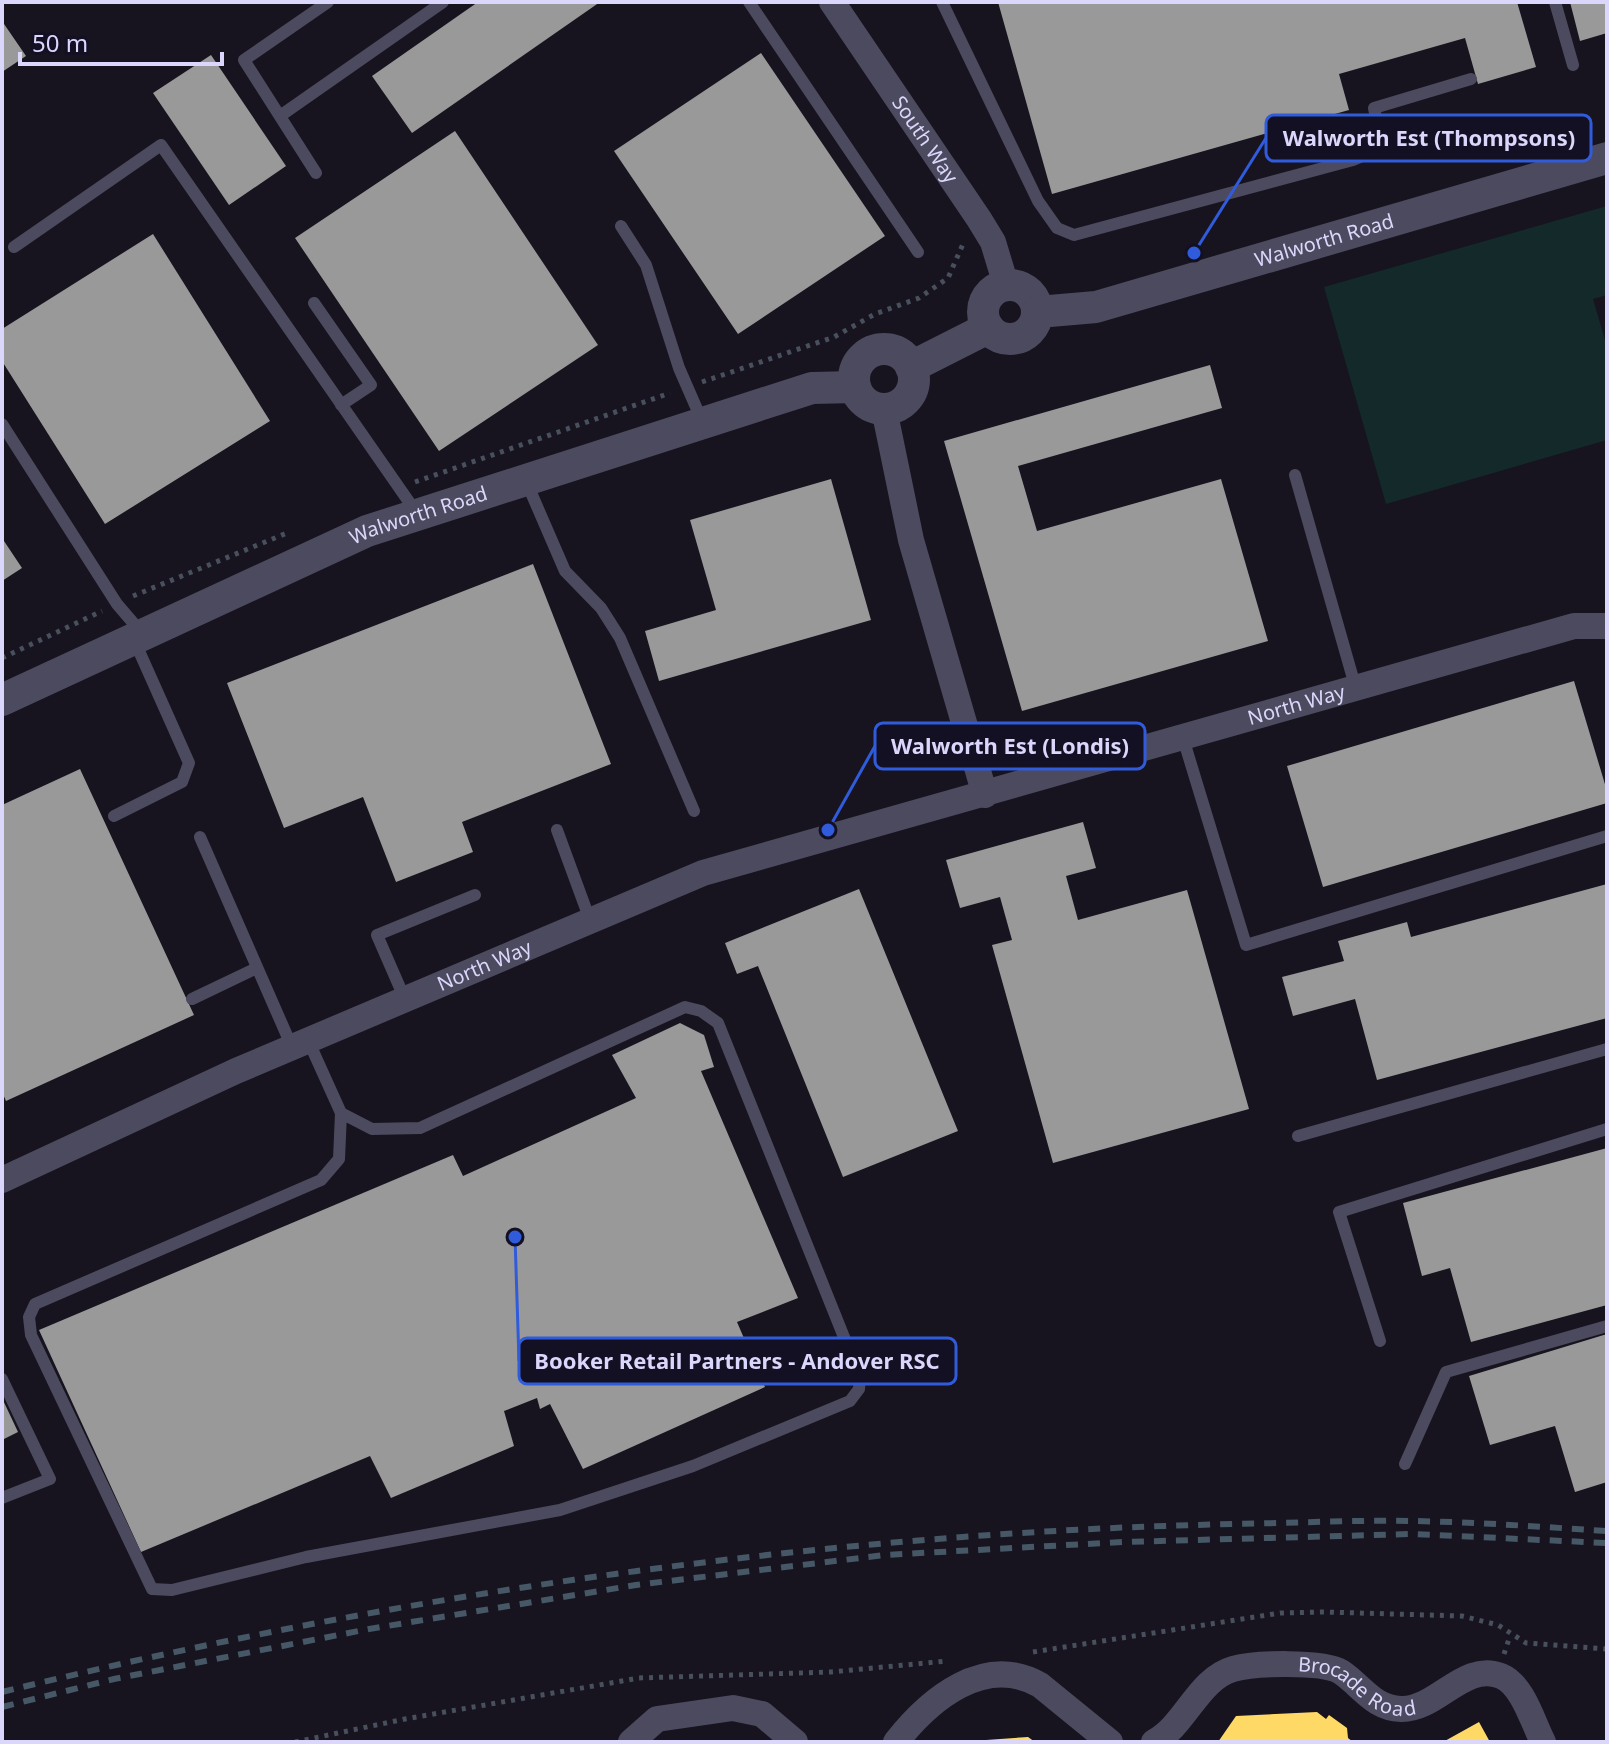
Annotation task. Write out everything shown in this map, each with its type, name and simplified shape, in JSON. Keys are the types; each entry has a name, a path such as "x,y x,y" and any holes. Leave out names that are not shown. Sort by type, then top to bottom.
{"street":[{"name":"South Way","path":"836,3 993,242 1006,285"},
{"name":"Walworth Road","path":"1038,312 1096,307 1607,158"},
{"path":"1006,285 1024,288 1031,294 1038,312 1031,330 1015,339 996,336 984,320 985,301 990,293 1006,285"},
{"path":"911,367 988,328"},
{"path":"878,350 898,353 911,367 914,377 909,396 894,407 884,409 866,404 855,387 856,368 869,353 878,350"},
{"name":"Walworth Road","path":"2,700 367,531 812,388 855,387"},
{"path":"884,409 911,540 985,795"},
{"name":"North Way","path":"2,1180 404,997 703,873 1574,626 1607,626"},
{"name":"Brocade Road","path":"1154,1742 1168,1733 1211,1683 1228,1670 1311,1666 1340,1672 1380,1705 1405,1710 1429,1701 1476,1674 1501,1676 1517,1690 1543,1742"},
{"path":"896,1742 930,1702 943,1692 960,1684 1003,1676 1030,1679 1040,1685 1110,1742"},
{"path":"631,1742 657,1719 733,1708 751,1709 762,1714 795,1742"}],"lane":[{"path":"316,173 244,60 328,2"},
{"path":"280,116 443,2"},
{"path":"749,2 918,252"},
{"path":"942,2 1038,201 1057,228 1074,235 1353,160 1369,153 1380,138 1374,108 1471,79"},
{"path":"1555,2 1573,65"},
{"path":"14,247 161,145 417,514"},
{"path":"621,226 646,265 687,387 703,423"},
{"path":"314,303 371,385 341,405"},
{"path":"2,424 138,637 189,763 182,782 114,816"},
{"path":"1295,475 1356,689"},
{"path":"526,480 565,571 601,608 620,638 694,811"},
{"path":"1183,738 1246,945 1607,836"},
{"path":"557,830 590,920"},
{"path":"200,837 257,968 341,1113 372,1129 420,1128 685,1007 701,1011 718,1023 860,1377 859,1389 850,1401 693,1466 560,1510 306,1557 172,1590 152,1589 31,1335 29,1317 35,1304 321,1180 339,1159 341,1113"},
{"path":"404,997 377,935 475,895"},
{"path":"192,999 257,968"},
{"path":"1298,1136 1607,1049"},
{"path":"1380,1341 1339,1212 1607,1129"},
{"path":"1405,1464 1446,1372 1607,1326"},
{"path":"2,1379 50,1479 2,1498"}],"path":[{"path":"399,488 834,337 875,314 919,298 948,278 964,249 962,238"},
{"path":"2,658 117,604 299,528"}],"green space":[{"path":"1607,206 1607,295 1593,299 1607,347 1607,440 1386,504 1324,287"}],"building: Homes":[{"path":"1317,1712 1326,1719 1329,1715 1347,1728 1348,1738 1353,1742 1218,1742 1236,1716"},
{"path":"1479,1722 1490,1742 1443,1742"},
{"path":"1028,1737 1035,1742 986,1742 986,1740"}],"building: Industry":[{"path":"478,2 600,2 412,133 372,76"},
{"path":"998,2 1517,2 1536,67 1478,84 1465,38 1339,74 1349,110 1052,194"},
{"path":"1570,2 1607,2 1607,33 1580,41"},
{"path":"2,21 26,56 2,72"},
{"path":"761,53 885,236 738,334 614,151"},
{"path":"211,55 286,166 229,205 153,93"},
{"path":"455,131 598,345 439,451 295,238"},
{"path":"153,234 270,421 105,524 2,361 2,329"},
{"path":"1210,365 1222,408 1018,466 1037,531 1221,479 1268,641 1022,711 944,441"},
{"path":"831,479 871,620 659,681 645,631 716,610 690,520"},
{"path":"2,538 22,568 2,581"},
{"path":"533,564 611,764 462,822 473,852 396,882 363,797 284,828 227,683"},
{"path":"1574,681 1607,791 1607,803 1323,887 1287,766"},
{"path":"80,769 194,1015 6,1101 2,1092 2,805"},
{"path":"1083,822 1096,868 1066,876 1078,920 1187,890 1249,1109 1053,1163 992,945 1012,940 1000,897 960,908 946,860"},
{"path":"1607,884 1607,1018 1377,1080 1355,999 1293,1016 1282,977 1344,961 1338,941 1407,922 1411,937"},
{"path":"859,889 958,1131 843,1177 758,966 737,974 725,943"},
{"path":"680,1023 704,1035 714,1067 701,1071 798,1298 737,1322 765,1387 583,1469 550,1404 540,1409 537,1398 504,1411 514,1446 391,1498 370,1456 141,1552 39,1330 453,1155 463,1176 636,1098 612,1055"},
{"path":"1607,1148 1607,1305 1471,1342 1450,1268 1422,1276 1403,1203"},
{"path":"1607,1334 1607,1482 1575,1492 1555,1426 1490,1445 1469,1376"},
{"path":"2,1398 18,1432 2,1440"}],"railway":[{"path":"2,1692 306,1625 613,1574 768,1555 923,1540 1233,1524 1412,1521 1607,1531"},
{"path":"2,1707 114,1679 369,1629 636,1585 885,1555 1123,1542 1412,1534 1607,1543"}],"place":[{"name":"Walworth Est (Thompsons)","path":"1194,253"},
{"name":"Walworth Est (Londis)","path":"828,830"},
{"name":"Booker Retail Partners - Andover RSC","path":"515,1237"}]}
